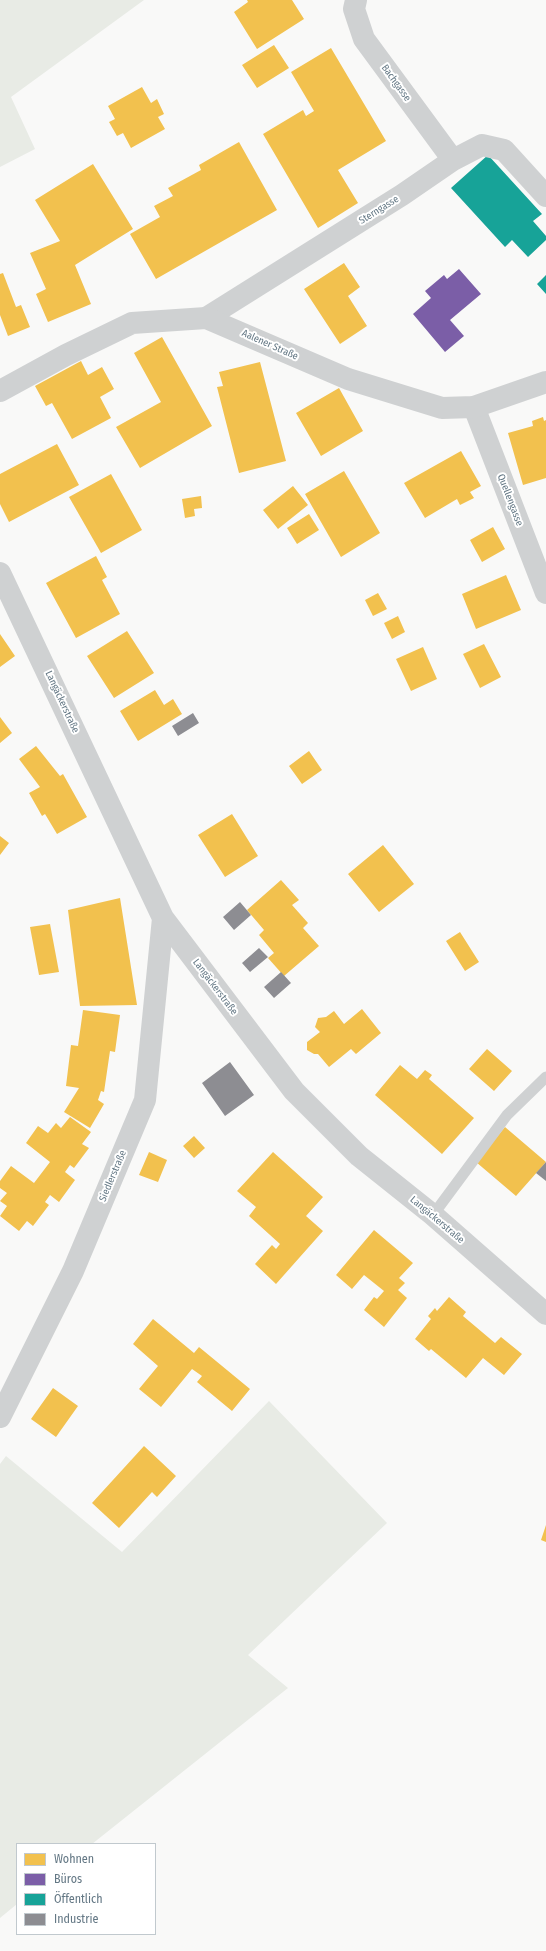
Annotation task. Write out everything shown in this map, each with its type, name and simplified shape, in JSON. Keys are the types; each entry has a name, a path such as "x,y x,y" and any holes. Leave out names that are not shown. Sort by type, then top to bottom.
{"street":[{"name":"Bachgasse","path":"356,0 354,9 364,39 453,160"},
{"name":"Sterngasse","path":"206,318 402,195 453,160 482,145 504,150 545,194"},
{"name":"Aalener Straße","path":"0,391 66,355 132,323 206,318 348,379 442,408 474,407 546,382"},
{"name":"Quellengasse","path":"474,407 546,593"},
{"name":"Langäckerstraße","path":"0,573 163,918 294,1091 359,1156 433,1215 546,1314"},
{"name":"Siedlerstraße","path":"0,1417 73,1271 145,1100 163,918"}],"lane":[{"path":"433,1215 507,1115 546,1077"}],"shaded area":[{"path":"0,0 144,0 11,97 35,149 0,167"},
{"path":"269,1401 387,1523 248,1655 288,1688 93,1843 16,1843 16,1905 0,1918 0,1464 6,1456 122,1552"}],"building: Wohnen":[{"path":"247,0 292,0 304,19 257,49 234,12 248,2"},
{"path":"274,45 289,68 257,88 242,65"},
{"path":"331,48 386,141 338,170 358,203 318,228 263,134 303,110 306,116 314,111 291,72"},
{"path":"142,87 151,103 157,99 164,114 158,117 165,129 131,148 123,133 117,136 109,122 115,119 108,106"},
{"path":"239,142 277,210 156,279 130,234 160,217 154,206 173,196 168,188 201,170 199,165"},
{"path":"93,164 133,229 75,265 91,304 48,322 36,294 46,289 30,253 60,241 35,200"},
{"path":"344,263 360,287 348,296 367,326 340,344 304,289"},
{"path":"3,273 16,307 21,305 30,327 8,336 0,315 0,274"},
{"path":"162,337 212,426 140,468 116,427 161,402 134,353"},
{"path":"81,361 88,375 102,367 114,389 100,397 111,418 72,439 52,403 46,406 35,386"},
{"path":"260,362 286,461 239,473 217,387 223,386 219,372"},
{"path":"339,388 363,431 321,456 296,413"},
{"path":"543,417 544,421 546,420 546,478 523,485 508,433 533,426 532,421"},
{"path":"57,444 79,485 9,522 0,504 0,474"},
{"path":"461,451 481,486 470,492 474,498 460,505 457,499 425,518 404,483"},
{"path":"344,471 380,533 341,557 305,494"},
{"path":"111,474 142,530 101,553 69,497"},
{"path":"293,486 308,505 278,529 263,510"},
{"path":"201,496 202,508 194,509 195,516 185,518 182,499"},
{"path":"309,514 319,530 297,544 287,528"},
{"path":"493,527 505,549 482,562 470,540"},
{"path":"96,556 107,577 102,580 120,614 76,638 46,583"},
{"path":"506,575 521,610 476,629 462,594"},
{"path":"378,593 387,609 373,616 365,600"},
{"path":"398,616 405,632 392,639 384,623"},
{"path":"127,631 154,673 114,698 87,656"},
{"path":"0,634 15,656 0,667"},
{"path":"484,644 501,677 480,688 463,654"},
{"path":"423,647 437,679 411,691 396,659"},
{"path":"155,690 164,705 173,699 182,714 138,741 120,711"},
{"path":"0,717 12,733 0,743"},
{"path":"36,746 60,776 63,774 87,817 57,834 45,814 42,816 29,793 40,787 19,759"},
{"path":"309,751 322,770 302,784 289,766"},
{"path":"232,814 258,856 225,877 198,835"},
{"path":"0,836 9,843 0,855"},
{"path":"383,845 414,884 379,912 348,874"},
{"path":"281,880 299,900 292,905 308,923 303,928 319,946 284,976 268,958 274,953 259,935 264,930 247,910"},
{"path":"120,898 137,1005 80,1006 68,910"},
{"path":"50,924 59,972 39,975 30,927"},
{"path":"460,932 479,962 465,971 446,941"},
{"path":"362,1009 381,1033 356,1054 351,1049 329,1067 318,1054 314,1054 307,1050 307,1042 320,1032 315,1027 318,1018 326,1017 334,1011 344,1024"},
{"path":"83,1010 120,1015 115,1052 110,1051 104,1092 101,1091 98,1100 104,1104 90,1128 64,1112 79,1088 66,1086 71,1045 78,1046"},
{"path":"487,1049 512,1071 494,1091 469,1069"},
{"path":"400,1065 417,1079 425,1070 432,1075 429,1079 474,1118 442,1154 375,1095"},
{"path":"70,1117 91,1132 82,1144 89,1148 74,1168 70,1165 65,1172 75,1180 59,1202 50,1195 45,1202 49,1205 33,1226 27,1221 19,1231 0,1216 7,1206 0,1201 7,1193 0,1188 0,1181 11,1166 34,1183 50,1162 26,1143 38,1126 48,1133 56,1123 61,1128"},
{"path":"505,1127 546,1162 516,1196 476,1162"},
{"path":"194,1136 205,1148 194,1158 183,1146"},
{"path":"149,1152 167,1160 158,1182 139,1175"},
{"path":"273,1152 323,1197 306,1216 323,1231 276,1284 255,1264 272,1245 276,1249 280,1244 249,1216 256,1207 237,1191"},
{"path":"374,1230 413,1263 399,1278 405,1283 398,1290 407,1298 384,1327 364,1310 374,1297 377,1299 384,1291 364,1275 352,1289 336,1275"},
{"path":"449,1297 466,1312 463,1316 495,1343 501,1337 522,1354 504,1375 483,1358 466,1378 431,1349 429,1351 415,1339 431,1319 428,1316 435,1308 437,1311"},
{"path":"153,1319 194,1353 199,1347 250,1389 232,1411 197,1382 202,1376 192,1369 161,1407 139,1389 158,1366 133,1344"},
{"path":"53,1388 78,1406 56,1437 31,1419"},
{"path":"144,1446 176,1476 157,1497 152,1492 119,1528 92,1503"},
{"path":"546,1525 546,1542 541,1540"}],"building: Büros":[{"path":"459,269 481,294 450,320 464,336 445,352 413,314 431,298 425,291 444,275 447,279"}],"building: Öffentlich":[{"path":"488,155 542,214 533,221 546,236 546,240 528,257 512,240 505,247 451,188"},
{"path":"546,275 546,294 537,284"}],"building: Industrie":[{"path":"193,713 199,723 178,736 172,726"},
{"path":"240,902 251,915 234,930 223,917"},
{"path":"259,948 268,957 250,972 242,963"},
{"path":"281,972 291,983 274,998 264,987"},
{"path":"230,1062 254,1095 225,1116 202,1083"},
{"path":"546,1162 546,1181 536,1173"}]}
